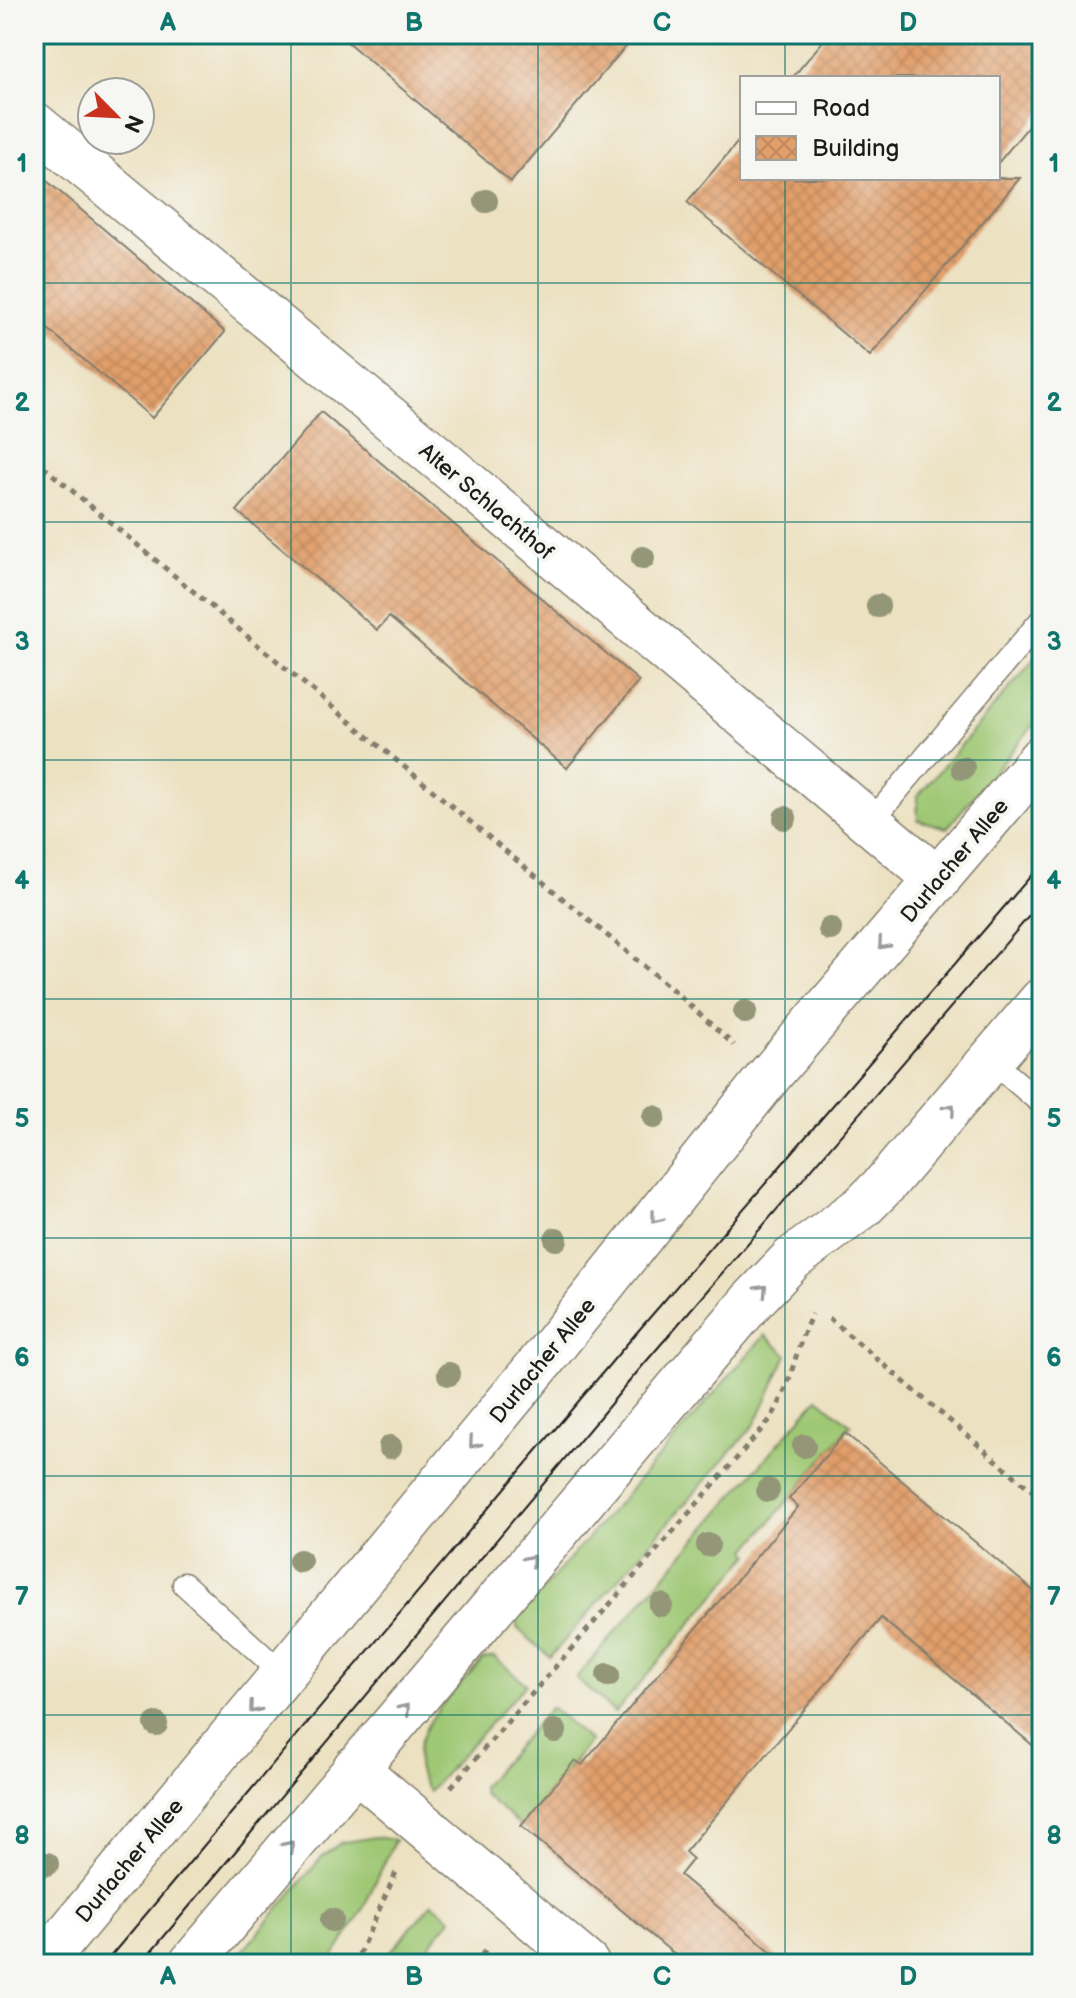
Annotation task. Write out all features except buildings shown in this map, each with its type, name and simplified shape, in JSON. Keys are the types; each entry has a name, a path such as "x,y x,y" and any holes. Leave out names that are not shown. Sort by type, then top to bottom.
{"street":[{"name":"Alter Schlachthof","path":"34,124 445,464 938,880"},
{"name":"Durlacher Allee","path":"43,1964 541,1362 769,1076 1042,757"},
{"path":"191,1964 751,1302 792,1259 870,1199 1042,1000"},
{"path":"355,1768 587,1964"}],"lane":[{"path":"870,823 1042,619"},
{"path":"991,1060 1042,1104"},
{"path":"184,1584 283,1674"}],"path":[{"path":"34,459 674,991 769,1076"},
{"path":"829,1318 1042,1499"},
{"path":"351,1964 359,1954 420,1822 769,1421 786,1396 792,1377"},
{"path":"474,1964 484,1952"}],"green space":[{"path":"1042,650 1042,715 947,828 918,820 917,797"},
{"path":"765,1335 787,1355 755,1424 550,1657 517,1628 517,1619"},
{"path":"818,1398 851,1425 747,1550 750,1554 615,1713 576,1678"},
{"path":"494,1657 526,1684 429,1791 419,1773 418,1755 422,1737 443,1703 483,1659"},
{"path":"551,1707 590,1741 521,1826 483,1794 482,1787"},
{"path":"375,1837 395,1840 362,1911 329,1964 232,1964 321,1858 340,1843"},
{"path":"432,1903 451,1919 414,1964 380,1964"}],"tram line":[{"path":"104,1964 626,1345 1042,863"},
{"path":"141,1964 644,1364 1042,901"}]}
